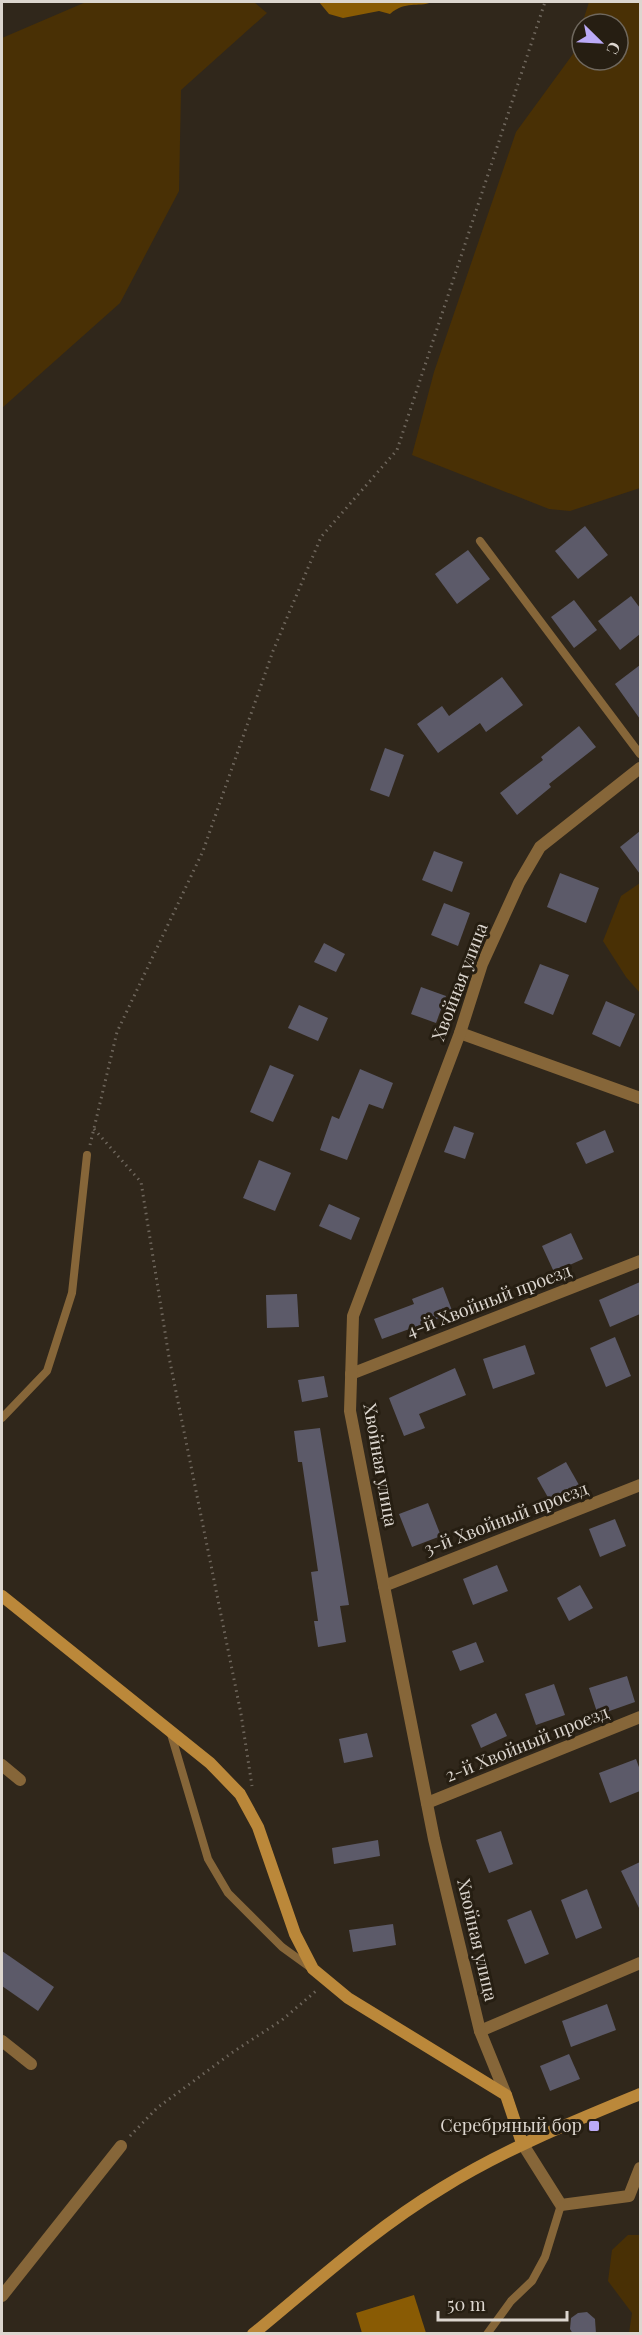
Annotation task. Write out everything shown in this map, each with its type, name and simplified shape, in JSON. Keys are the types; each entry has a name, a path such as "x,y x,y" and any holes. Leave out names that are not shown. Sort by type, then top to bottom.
{"street":[{"name":"Хвойная улица","path":"506,2095 480,2031 427,1803 384,1586 350,1411 353,1316 460,1033 482,964 519,883 540,847 640,768"},
{"path":"460,1033 640,1098"},
{"name":"4-й Хвойный проезд","path":"351,1374 640,1261"},
{"name":"3-й Хвойный проезд","path":"384,1586 640,1485"},
{"path":"2,1596 210,1764 240,1794 258,1827 295,1934 312,1969 348,1998 506,2095 522,2144 561,2205 629,2196 640,2168"},
{"name":"2-й Хвойный проезд","path":"427,1803 640,1718"},
{"path":"2,1765 21,1780"},
{"path":"480,2031 640,1963"},
{"path":"2,2041 31,2064"},
{"path":"253,2334 365,2242 441,2188 522,2144 640,2094"},
{"path":"2,2296 121,2146"}],"lane":[{"path":"480,542 640,754"},
{"path":"2,1418 47,1371 72,1293 87,1155"},
{"path":"171,1732 208,1859 228,1893 282,1947 312,1969"},
{"path":"487,2334 511,2301 532,2281 545,2257 561,2205"}],"path":[{"path":"87,1155 117,1032 202,851 273,651 321,537 397,450 545,2"},
{"path":"94,1129 141,1182 169,1357 241,1714 253,1793"},
{"path":"121,2146 157,2108 233,2052 282,2020 327,1981"}],"shaded area":[{"path":"86,2 254,2 267,13 181,90 179,191 120,303 2,408 2,38"},
{"path":"319,2 432,2 401,7 390,14 379,11 343,18 329,14"},
{"path":"589,2 640,2 640,488 570,511 549,509 412,455 434,372 516,132 570,58 570,72 630,72 630,12 586,12"},
{"path":"640,883 640,993 626,977 603,941 621,896"},
{"path":"628,2235 640,2235 640,2333 629,2333 632,2313 608,2281 612,2250"},
{"path":"414,2295 426,2333 362,2333 356,2313"}],"building":[{"path":"585,526 608,555 578,579 555,551"},
{"path":"468,550 490,579 457,604 435,574"},
{"path":"631,596 640,608 640,634 620,650 598,621"},
{"path":"574,600 597,630 574,648 551,617"},
{"path":"640,665 640,719 615,684"},
{"path":"502,677 523,705 486,732 480,723 438,753 417,724 442,706 449,716"},
{"path":"579,726 596,747 549,784 551,787 517,815 500,793 543,760 541,757"},
{"path":"385,748 404,755 389,797 370,790"},
{"path":"640,831 640,874 620,847"},
{"path":"434,851 463,862 452,892 422,880"},
{"path":"560,873 599,888 586,923 547,907"},
{"path":"444,903 470,913 458,946 431,935"},
{"path":"324,943 345,954 336,972 314,962"},
{"path":"540,964 569,975 553,1015 524,1003"},
{"path":"421,987 446,996 436,1023 411,1014"},
{"path":"606,1001 635,1014 620,1047 592,1034"},
{"path":"299,1005 328,1018 318,1041 288,1028"},
{"path":"270,1065 294,1075 273,1122 250,1112"},
{"path":"360,1069 393,1083 383,1109 369,1104 347,1160 320,1150 332,1116 339,1119"},
{"path":"454,1126 474,1133 465,1159 444,1152"},
{"path":"605,1130 614,1152 586,1164 576,1143"},
{"path":"259,1160 291,1173 275,1211 243,1198"},
{"path":"329,1204 360,1218 351,1240 319,1226"},
{"path":"571,1233 583,1259 554,1272 542,1246"},
{"path":"640,1282 640,1314 610,1327 599,1300"},
{"path":"443,1287 453,1313 382,1339 374,1319 414,1304 412,1299"},
{"path":"297,1294 299,1327 267,1328 266,1295"},
{"path":"615,1337 631,1376 606,1387 590,1348"},
{"path":"525,1345 535,1374 493,1389 483,1359"},
{"path":"455,1368 466,1395 419,1414 425,1428 404,1436 389,1398"},
{"path":"324,1376 328,1397 302,1402 298,1380"},
{"path":"320,1428 349,1605 340,1606 346,1642 318,1647 314,1621 318,1621 311,1572 318,1571 302,1462 298,1462 294,1431"},
{"path":"566,1462 579,1485 550,1501 537,1478"},
{"path":"428,1503 441,1536 412,1547 399,1514"},
{"path":"615,1519 626,1546 600,1557 589,1529"},
{"path":"497,1565 508,1591 473,1605 463,1579"},
{"path":"580,1585 593,1608 569,1621 557,1598"},
{"path":"476,1642 484,1662 460,1671 452,1651"},
{"path":"627,1676 635,1702 598,1715 589,1688"},
{"path":"554,1684 565,1715 536,1725 525,1694"},
{"path":"496,1713 507,1736 481,1748 471,1725"},
{"path":"367,1733 373,1757 344,1763 339,1739"},
{"path":"636,1759 640,1770 640,1791 610,1803 599,1773"},
{"path":"501,1831 513,1864 489,1873 476,1840"},
{"path":"378,1840 380,1856 334,1864 332,1848"},
{"path":"640,1862 640,1910 621,1871"},
{"path":"587,1889 602,1928 576,1939 561,1900"},
{"path":"531,1910 549,1954 525,1964 507,1920"},
{"path":"393,1924 396,1945 353,1952 349,1930"},
{"path":"2,1951 54,1987 38,2011 2,1986"},
{"path":"607,2004 616,2030 571,2047 562,2021"},
{"path":"569,2054 580,2079 550,2091 540,2066"},
{"path":"587,2312 595,2319 596,2334 573,2334 570,2329 571,2318 578,2313"}],"place":[{"name":"Серебряный бор","path":"594,2126"}]}
